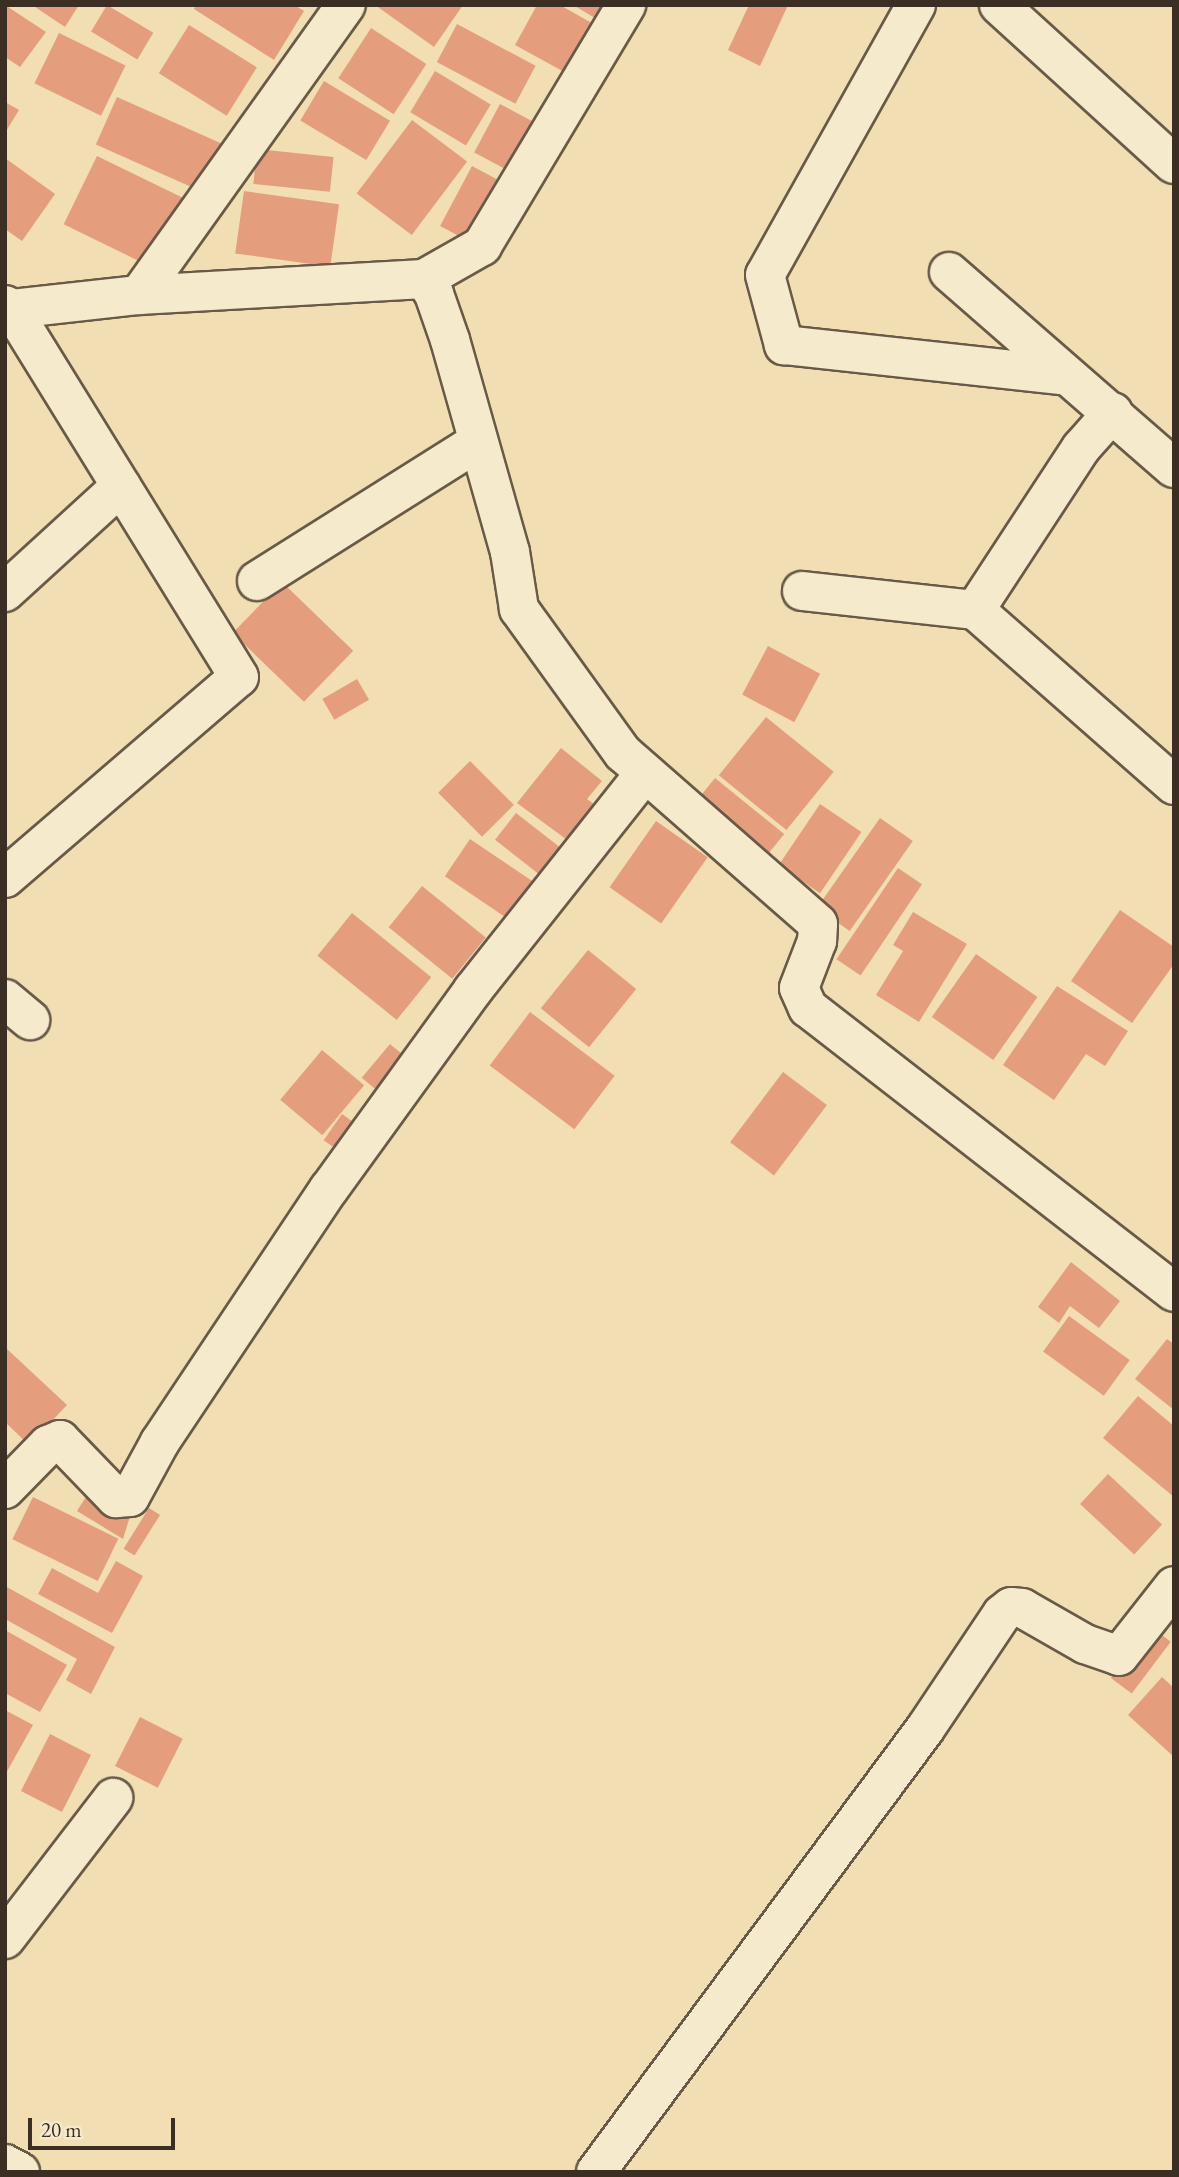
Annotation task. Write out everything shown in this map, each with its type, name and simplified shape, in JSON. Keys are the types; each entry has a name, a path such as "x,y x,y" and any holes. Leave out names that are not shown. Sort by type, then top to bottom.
{"street":[{"path":"139,295 346,5"},
{"path":"5,878 239,677 9,307 139,295 424,279 482,246 626,5"},
{"path":"915,5 765,275 784,345 1062,375"},
{"path":"999,5 1174,164"},
{"path":"949,272 1062,375 1113,412 1174,468"},
{"path":"424,279 434,294 450,340 476,443 510,552 519,609 623,753 818,924 817,941 799,988 808,1007 1174,1292"},
{"path":"975,610 1081,448 1113,412"},
{"path":"257,581 476,443"},
{"path":"5,592 121,486"},
{"path":"802,591 975,610 1174,785"},
{"path":"5,1489 48,1445 60,1440 116,1498 130,1497 160,1442 329,1189 473,990 645,773"},
{"path":"596,2172 925,1729 1002,1614 1011,1607 1022,1608 1085,1644 1119,1656 1174,1586"},
{"path":"5,1939 113,1798"},
{"path":"5,2164 20,2172"}],"building":[{"path":"5,5 46,32 20,67 5,57"},
{"path":"32,5 79,5 65,27"},
{"path":"107,5 153,33 137,59 91,32"},
{"path":"196,5 294,5 304,11 274,60 194,9"},
{"path":"375,5 463,5 434,47"},
{"path":"537,5 560,5 604,30 577,79 515,45"},
{"path":"573,5 603,5 595,18"},
{"path":"749,5 788,5 760,66 728,50"},
{"path":"457,24 536,66 515,104 437,62"},
{"path":"189,25 257,67 227,116 159,73"},
{"path":"371,28 426,64 394,114 338,78"},
{"path":"59,33 126,65 101,116 34,83"},
{"path":"435,71 491,104 466,146 410,112"},
{"path":"324,81 390,121 366,160 300,120"},
{"path":"117,97 229,147 208,195 96,145"},
{"path":"5,102 19,110 5,133"},
{"path":"500,104 545,128 519,177 474,153"},
{"path":"412,120 467,162 412,235 357,193"},
{"path":"257,149 334,157 330,192 253,184"},
{"path":"97,156 187,200 154,268 64,224"},
{"path":"5,158 55,194 22,241 5,229"},
{"path":"472,166 508,185 476,245 440,226"},
{"path":"244,191 339,204 330,267 235,253"},
{"path":"282,582 353,651 304,702 233,633"},
{"path":"768,646 820,674 794,722 742,695"},
{"path":"357,679 369,700 334,720 322,699"},
{"path":"766,717 834,772 786,830 719,775"},
{"path":"561,748 602,781 587,799 605,812 578,848 517,803"},
{"path":"470,761 514,805 482,837 438,793"},
{"path":"715,778 784,834 763,860 694,804"},
{"path":"820,804 861,832 820,893 779,865"},
{"path":"516,813 571,856 550,883 495,840"},
{"path":"880,818 913,841 850,931 817,908"},
{"path":"656,821 708,857 661,923 610,887"},
{"path":"470,839 544,889 519,926 445,876"},
{"path":"898,868 922,884 861,975 836,959"},
{"path":"422,886 486,938 452,979 389,927"},
{"path":"1120,910 1174,947 1174,964 1132,1023 1071,981"},
{"path":"913,912 967,944 919,1022 876,995 903,951 893,945"},
{"path":"352,913 431,977 397,1020 317,956"},
{"path":"588,950 636,989 589,1047 541,1008"},
{"path":"976,954 1037,997 993,1060 932,1017"},
{"path":"1057,986 1128,1031 1105,1066 1086,1054 1054,1100 1003,1065"},
{"path":"530,1012 615,1076 574,1129 490,1066"},
{"path":"390,1044 416,1066 388,1100 362,1078"},
{"path":"322,1050 364,1085 322,1135 280,1100"},
{"path":"783,1072 827,1105 774,1175 730,1142"},
{"path":"342,1114 366,1131 347,1157 324,1140"},
{"path":"1071,1262 1120,1301 1099,1328 1070,1306 1059,1323 1038,1307"},
{"path":"1069,1316 1130,1360 1104,1396 1043,1352"},
{"path":"1167,1339 1174,1344 1174,1410 1135,1379"},
{"path":"7,1349 67,1405 29,1445 5,1422"},
{"path":"1138,1396 1174,1426 1174,1497 1103,1438"},
{"path":"1108,1474 1162,1524 1134,1554 1080,1504"},
{"path":"89,1492 132,1510 123,1539 77,1511"},
{"path":"33,1497 118,1539 98,1581 12,1539"},
{"path":"149,1508 160,1515 135,1556 124,1549"},
{"path":"116,1561 143,1576 112,1633 38,1594 52,1568 98,1593"},
{"path":"5,1586 115,1647 91,1694 66,1680 77,1659 5,1619"},
{"path":"1150,1626 1171,1642 1132,1694 1111,1678"},
{"path":"5,1630 67,1665 40,1712 5,1693"},
{"path":"1162,1677 1174,1688 1174,1757 1128,1715"},
{"path":"5,1710 33,1725 5,1775"},
{"path":"140,1717 183,1739 158,1788 115,1766"},
{"path":"50,1734 91,1755 62,1812 21,1791"}]}
